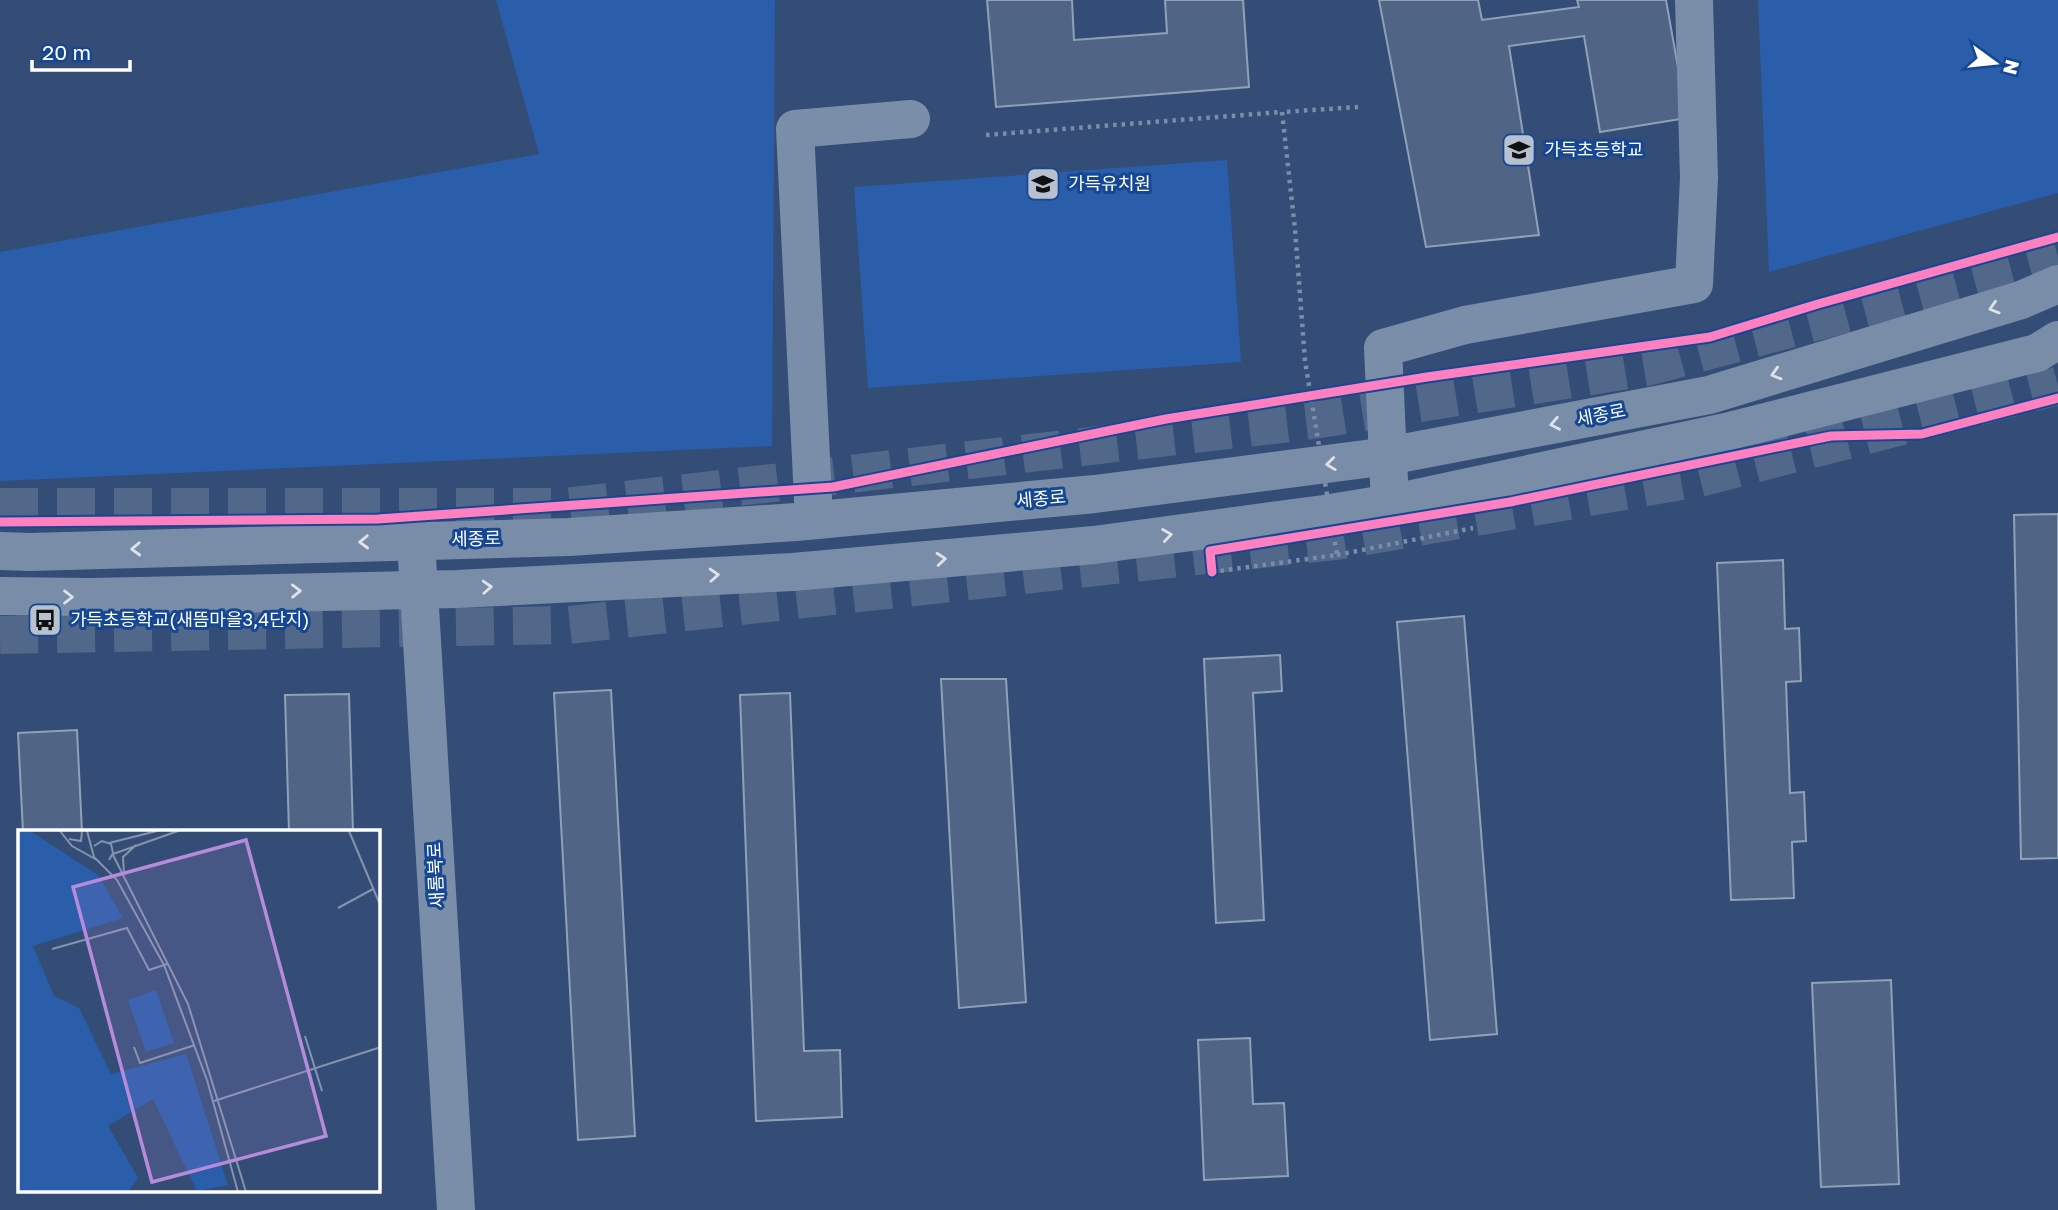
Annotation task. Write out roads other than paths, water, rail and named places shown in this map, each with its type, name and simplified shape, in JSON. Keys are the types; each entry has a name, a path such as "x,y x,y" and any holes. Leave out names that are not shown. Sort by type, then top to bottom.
{"main road":[{"name":"세종로","path":"0,551 569,537 814,520 1094,494 1388,456 1709,395 2021,300 2058,284"},
{"path":"0,596 91,597 458,589 793,572 1094,545 1390,503 1730,431 2051,349"}],"street":[{"path":"1390,503 1383,348 1465,325 1694,284 1699,178 1694,0"},
{"path":"814,520 795,129 911,119"},
{"name":"새롬북로","path":"416,541 456,1210"}],"tunnel":[{"path":"0,507 565,507 1307,421 1647,367 2058,257"},
{"path":"0,635 568,625 1343,540 1699,478 2058,386"}],"place":[{"name":"가득초등학교","path":"1519,150"},
{"name":"가득유치원","path":"1043,184"},
{"name":"가득초등학교(새뜸마을3,4단지)","path":"45,620"}]}
